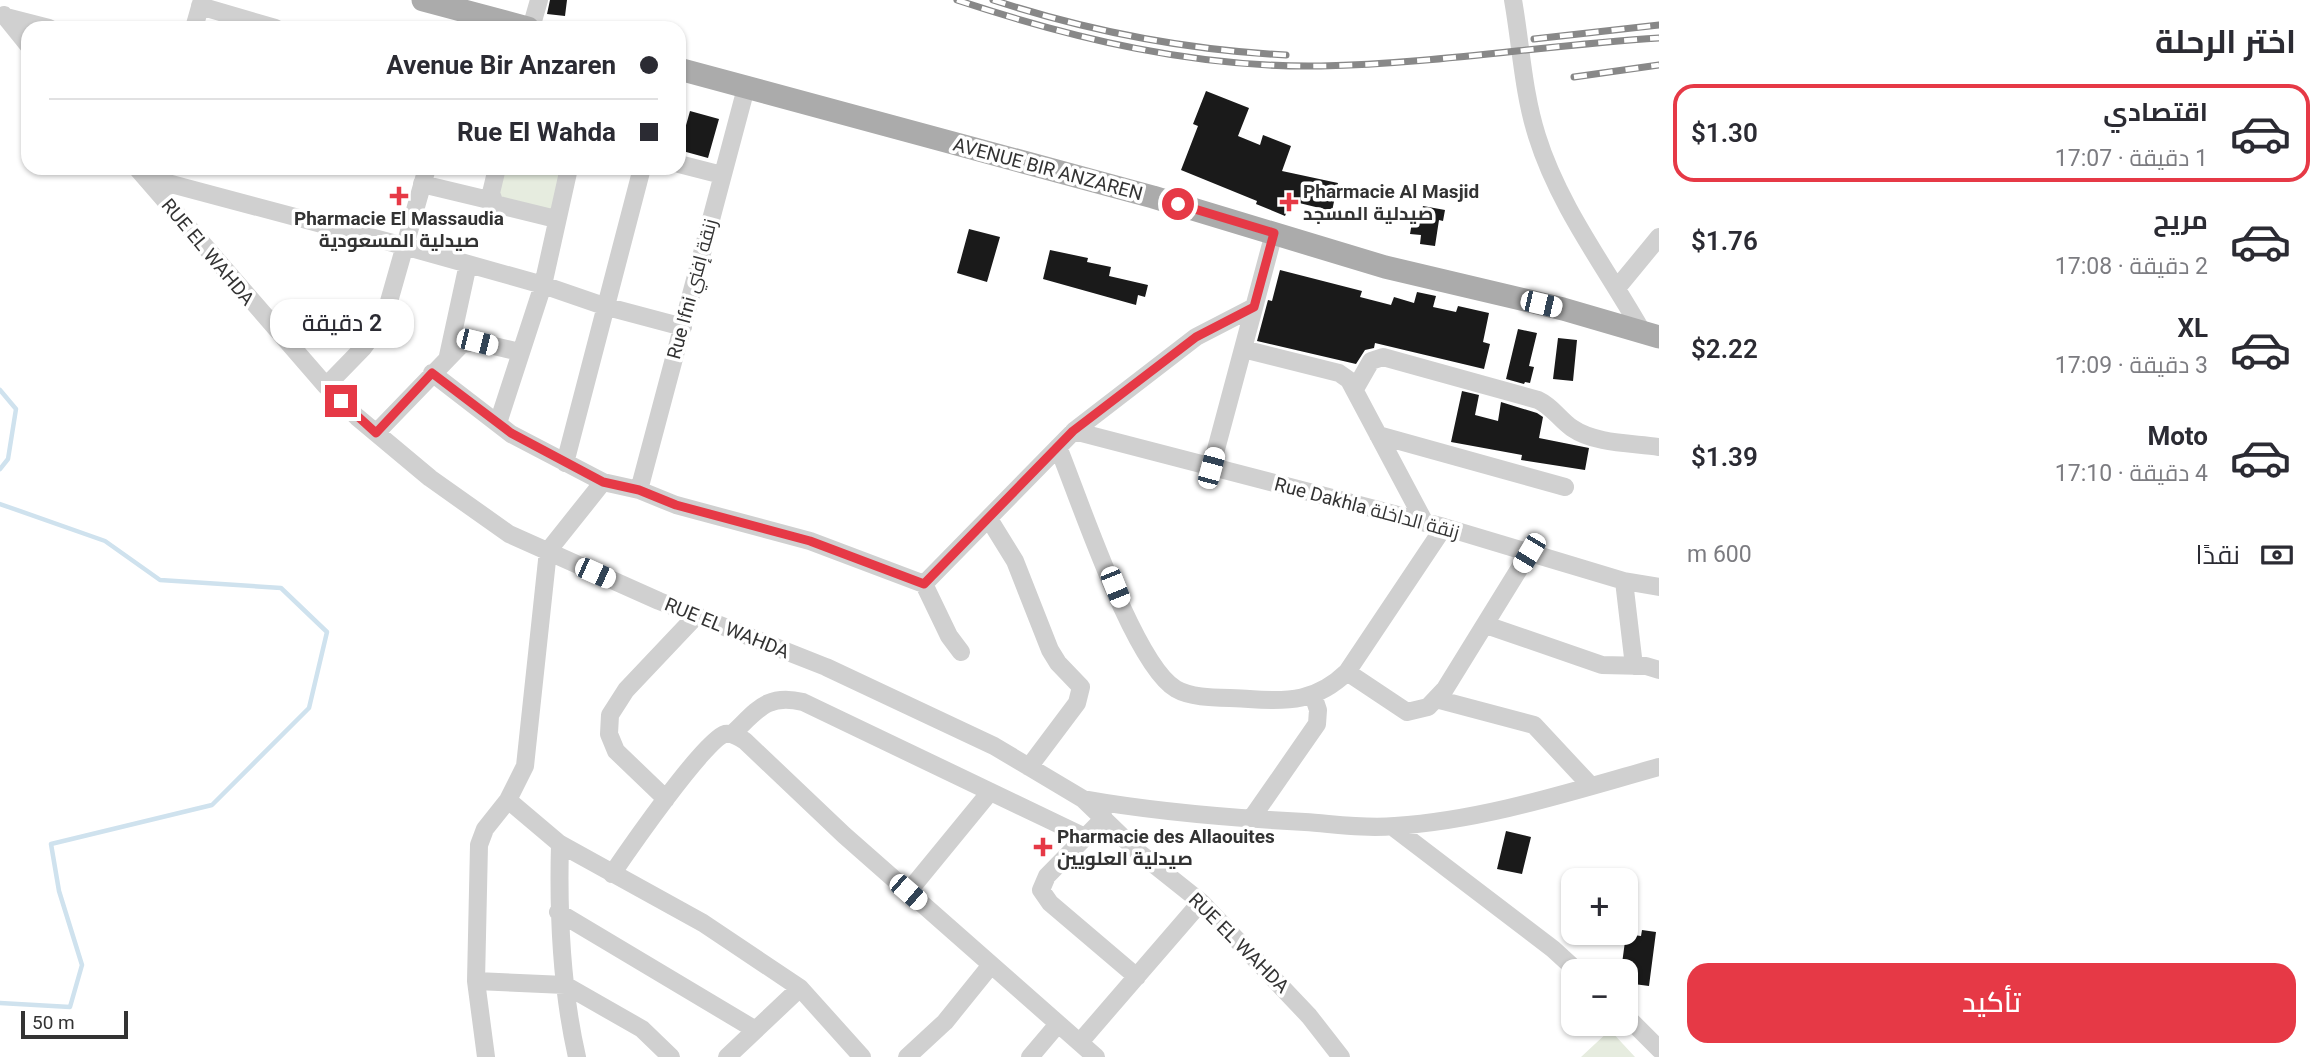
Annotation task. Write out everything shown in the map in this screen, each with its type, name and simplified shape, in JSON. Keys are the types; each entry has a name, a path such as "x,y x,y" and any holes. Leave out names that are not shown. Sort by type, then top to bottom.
{"main road":[{"path":"424,0 469,21"},
{"name":"AVENUE BIR ANZAREN","path":"686,71 1140,193 1385,267 1563,309 1651,335"}],"street":[{"path":"531,21 538,0"},
{"path":"1513,2 1521,63 1537,135 1556,184 1617,288 1651,335"},
{"path":"196,21 201,3 254,21"},
{"path":"3,14 26,21"},
{"path":"3,14 21,36"},
{"name":"Rue Ifni زنقة إفني","path":"639,490 746,88"},
{"path":"686,166 722,175"},
{"name":"RUE EL WAHDA","path":"143,175 326,386 376,433 479,514 509,534 659,601 826,667 994,746 1083,799 1137,851 1200,902 1309,1016 1341,1057"},
{"path":"148,175 543,285 604,306 683,327"},
{"path":"493,201 491,193 495,175"},
{"path":"498,423 543,285 567,175"},
{"path":"565,463 640,175"},
{"path":"326,386 363,348 384,319 424,176 493,201 501,208 556,219"},
{"path":"1211,468 1274,233"},
{"path":"1617,288 1659,237"},
{"path":"447,358 468,264"},
{"path":"924,584 1073,431 1196,337 1254,307"},
{"path":"376,433 462,344 468,342 520,352"},
{"path":"1242,349 1339,373 1355,389 1425,523"},
{"path":"1355,389 1371,361 1383,357 1538,400 1551,406 1570,426 1581,433 1659,447"},
{"path":"432,373 511,433 603,482 639,490 676,505 810,541 924,584 949,636 961,652"},
{"name":"Rue Dakhla زنقة الداخلة","path":"1073,431 1444,527 1623,580 1659,587"},
{"path":"1378,435 1565,487"},
{"path":"1058,447 1133,633 1165,682 1189,694 1283,701 1313,695 1332,686 1347,672 1444,527"},
{"path":"486,1057 476,981 479,845 485,829 508,800 525,766 548,551 603,482"},
{"path":"989,519 1015,561 1050,650 1058,663 1081,687 1077,703 1028,767"},
{"path":"1347,672 1406,712 1419,711 1436,699 1486,625 1529,553"},
{"path":"1623,580 1634,666"},
{"path":"666,799 616,751 609,733 610,715 626,690 697,615"},
{"path":"1486,625 1602,665 1659,670"},
{"path":"1251,819 1317,724 1319,715 1313,695"},
{"path":"612,874 666,799 717,738 732,734 768,701 788,699 803,702 1085,837"},
{"path":"1436,699 1534,725 1591,786"},
{"path":"732,734 745,741 819,813 1097,1057"},
{"path":"1083,799 1137,809 1393,827 1455,818 1659,767"},
{"path":"908,892 990,792"},
{"path":"508,800 560,844 727,938 800,988 862,1057"},
{"path":"1104,818 1047,876 1041,890 1050,903 1137,977"},
{"path":"1393,827 1564,959"},
{"path":"560,844 558,912 569,1021 577,1057"},
{"path":"1080,1042 1200,902"},
{"path":"558,912 754,1029"},
{"path":"907,1057 945,1022 991,965"},
{"path":"476,981 565,985 642,1029 662,1054"},
{"path":"727,1057 800,988"},
{"path":"1030,1057 1058,1024"},
{"path":"1638,1028 1659,1049"}],"shaded area":[{"path":"502,175 560,175 552,213 497,197"},
{"path":"1604,1036 1616,1036 1635,1057 1581,1057"}],"building":[{"path":"550,0 567,0 565,16 547,14"},
{"path":"1206,91 1249,108 1238,136 1260,145 1263,135 1291,146 1282,171 1338,183 1332,211 1291,201 1285,216 1256,204 1257,201 1181,170 1198,126 1193,124"},
{"path":"690,111 719,119 708,158 686,152 686,125"},
{"path":"1423,206 1445,210 1443,221 1439,220 1435,246 1420,244 1421,235 1410,234 1414,210 1422,211"},
{"path":"969,229 1000,237 987,282 957,273"},
{"path":"1050,250 1088,258 1087,262 1111,267 1109,276 1148,285 1145,297 1138,295 1136,305 1043,279"},
{"path":"1280,270 1362,291 1360,297 1391,305 1394,297 1414,303 1417,292 1436,296 1433,307 1456,312 1458,306 1489,313 1483,342 1490,344 1484,369 1375,343 1374,348 1365,350 1356,364 1257,341 1268,300 1272,301"},
{"path":"1518,329 1537,333 1529,366 1534,367 1530,383 1524,384 1506,379"},
{"path":"1558,338 1577,340 1573,381 1553,379"},
{"path":"1462,391 1479,395 1475,415 1498,421 1501,402 1537,413 1543,417 1539,438 1589,448 1585,470 1521,460 1522,455 1451,442"},
{"path":"1506,831 1531,837 1522,874 1497,869"},
{"path":"1642,930 1656,932 1649,986 1638,985 1638,959 1623,959 1625,945 1638,945 1638,936 1641,936"}],"waterway":[{"path":"0,390 16,409 8,459 0,469"},
{"path":"0,504 105,541 160,580 281,588 327,632 309,708 212,805 51,844 59,891 82,965 70,1007 0,1003"}],"railway":[{"path":"957,0 1091,39 1182,56 1274,65 1406,62 1659,38"},
{"path":"993,0 1101,30 1174,44 1286,55"},
{"path":"1534,39 1659,25"},
{"path":"1574,77 1659,65"}],"place":[{"name":"Pharmacie El Massaudia صيدلية المسعودية","path":"399,196"},
{"name":"Pharmacie Al Masjid صيدلية المسجد","path":"1289,202"},
{"name":"Pharmacie des Allaouites صيدلية العلويين","path":"1043,847"}],"route":[{"path":"341,401 376,433 432,373 511,433 603,482 639,490 676,505 810,541 924,584 1073,431 1196,337 1254,307 1274,233 1178,204"}]}
